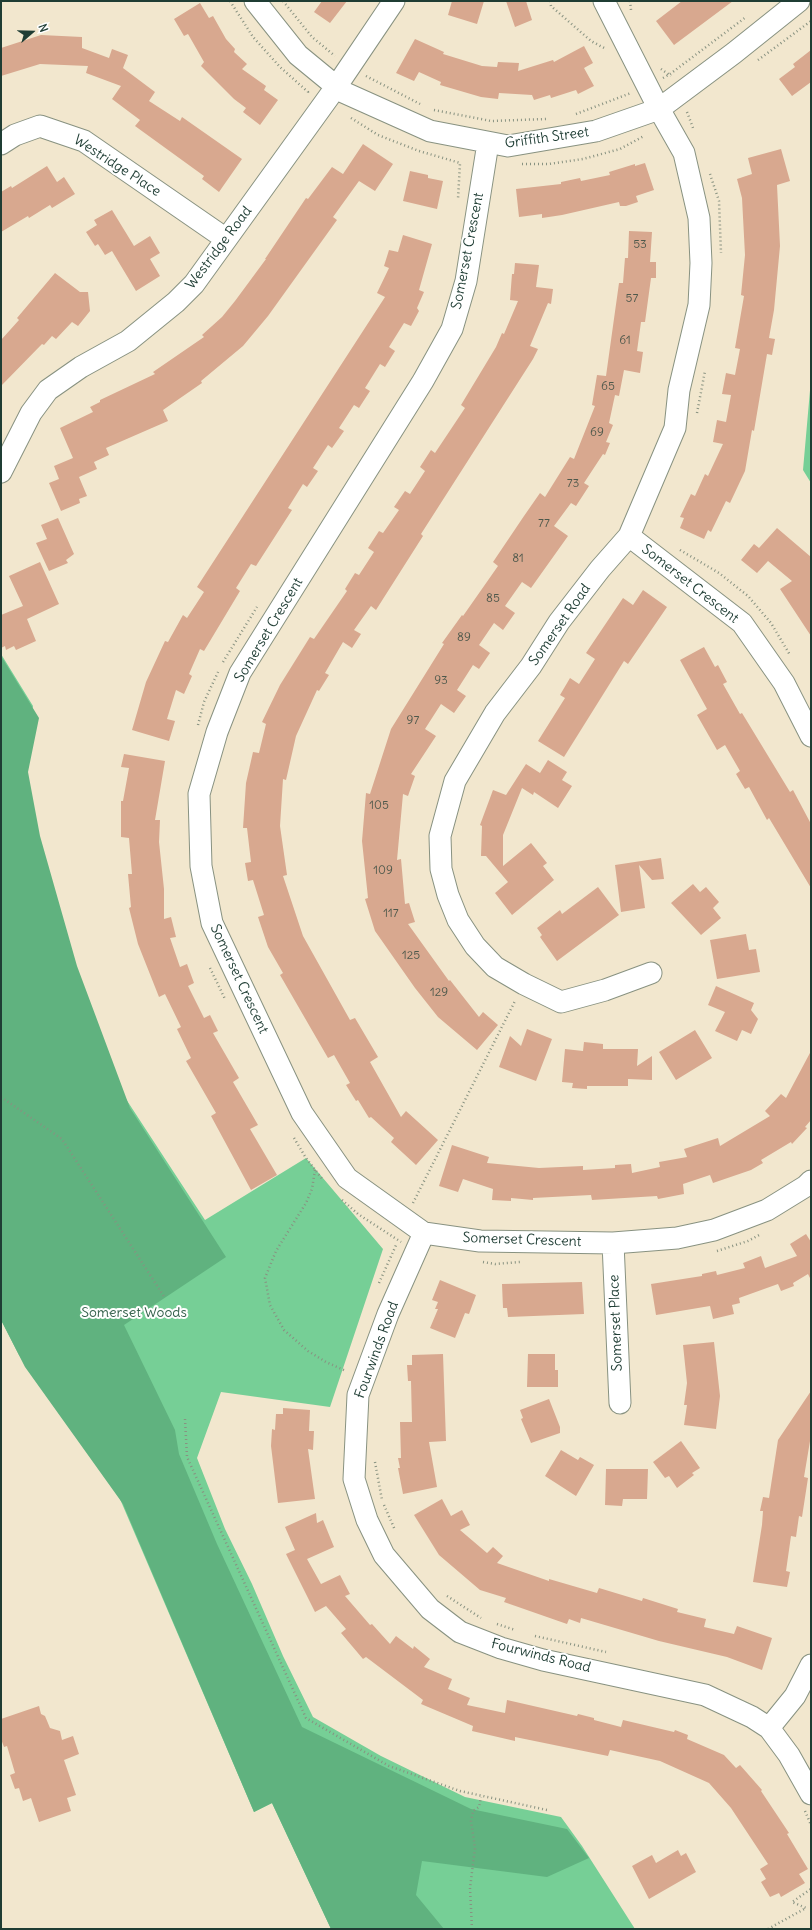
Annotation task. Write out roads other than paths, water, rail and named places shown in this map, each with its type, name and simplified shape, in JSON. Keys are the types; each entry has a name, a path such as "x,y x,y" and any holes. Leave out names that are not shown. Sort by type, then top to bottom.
{"street":[{"name":"Griffith Street","path":"255,1 298,55 322,89 343,92 430,132 508,146 596,131 659,109 799,1"},
{"name":"Westridge Road","path":"1,472 31,413 48,390 81,367 128,341 176,302 194,284 226,239 322,89 342,61 394,1"},
{"name":"Somerset Road","path":"604,1 636,88 659,109 684,153 699,218 701,263 699,305 679,390 675,428 629,536 600,569 559,622 531,666 495,713 455,781 440,836 441,869 448,895 458,920 474,946 495,967 524,984 561,1002 605,990 651,973"},
{"name":"Westridge Place","path":"1,144 14,135 40,126 84,141 226,239"},
{"name":"Somerset Crescent","path":"488,142 466,281 452,329 423,381 240,673 217,732 199,794 201,866 212,923 302,1113 347,1178 413,1240 613,1243 677,1238 714,1230 767,1210 806,1186 811,1181"},
{"name":"Somerset Crescent","path":"629,536 742,623 784,683 811,736"},
{"name":"Fourwinds Road","path":"413,1240 358,1395 354,1479 367,1520 384,1555 430,1608 460,1632 501,1648 543,1660 705,1695 752,1717 768,1728 789,1755 808,1802"},
{"name":"Somerset Place","path":"613,1243 620,1403"},
{"path":"768,1728 795,1696 811,1665"}],"park label":[{"name":"Somerset Woods","path":"134,1313"}]}
